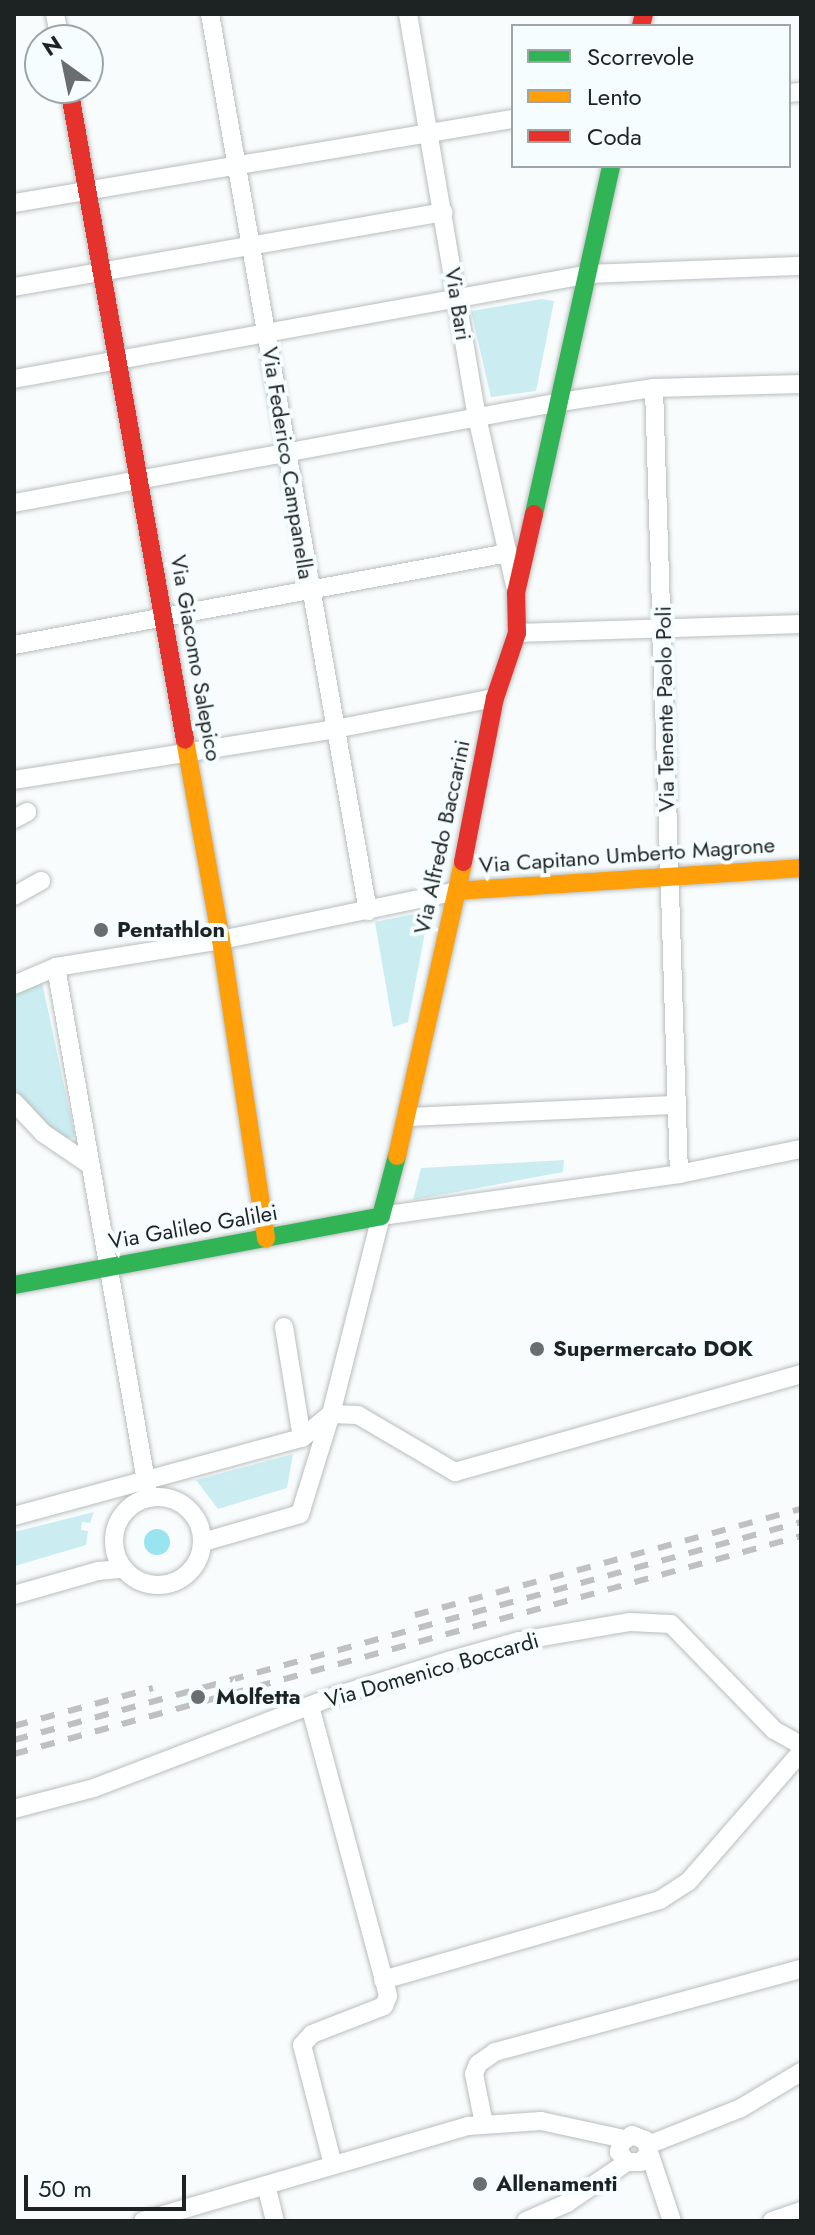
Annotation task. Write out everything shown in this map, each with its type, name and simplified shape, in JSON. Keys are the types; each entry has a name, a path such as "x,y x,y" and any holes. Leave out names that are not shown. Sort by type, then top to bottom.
{"street":[{"name":"Via Federico Campanella","path":"210,14 239,165 309,591 368,911"},
{"name":"Via Bari","path":"408,14 477,417 516,593"},
{"name":"Via Giacomo Salepico","path":"72,104 221,940 266,1239"},
{"path":"14,203 511,119"},
{"name":"Via Alfredo Baccarini","path":"203,1542 300,1514 331,1414 407,1117 457,891 495,698 517,633 516,593 590,274 611,168"},
{"path":"14,287 444,212"},
{"path":"14,379 267,336 590,274 801,266"},
{"path":"14,503 560,402 654,388 801,384"},
{"name":"Via Tenente Paolo Poli","path":"654,388 664,626 668,874 679,1174"},
{"path":"14,645 508,553"},
{"path":"517,633 801,624"},
{"path":"18,780 335,729 495,698"},
{"name":"Via Capitano Umberto Magrone","path":"457,891 668,874 801,868"},
{"path":"14,896 41,881"},
{"path":"14,985 56,967 221,940 457,891"},
{"path":"56,967 147,1490"},
{"path":"14,1102 43,1133 90,1165"},
{"path":"407,1117 675,1105"},
{"path":"381,1216 679,1174 801,1149"},
{"name":"Via Galileo Galilei","path":"14,1285 381,1216"},
{"path":"284,1327 302,1438"},
{"path":"14,1516 147,1490 302,1438 331,1414 358,1415 455,1472 801,1374"},
{"path":"147,1490 172,1499 191,1511 201,1531 203,1542 192,1570 176,1582 147,1585 122,1569 115,1554 115,1530 127,1509 147,1490"},
{"path":"14,1595 98,1571 122,1569"},
{"name":"Via Domenico Boccardi","path":"14,1809 94,1788 310,1706 519,1641 630,1622 671,1624 774,1730 801,1745"},
{"path":"310,1706 388,2002 312,2034 302,2045 333,2165"},
{"path":"774,1730 801,1727"},
{"path":"383,1980 660,1900 688,1882 801,1752"},
{"path":"484,2124 474,2074 478,2064 495,2052 801,1969"},
{"path":"526,2221 567,2203 627,2162 641,2162 647,2150 741,2108 801,2072"},
{"path":"143,2221 484,2124 541,2121 624,2139 637,2135 647,2150 672,2221"},
{"path":"624,2139 619,2152 627,2162"},
{"path":"266,2185 275,2221"},
{"path":"772,2221 801,2211"}],"shaded area":[{"path":"542,299 554,301 536,391 491,397 471,311"},
{"path":"429,911 408,1022 393,1027 375,922"},
{"path":"42,982 75,1137 62,1139 14,1089 14,995"},
{"path":"564,1160 563,1172 413,1200 421,1168"},
{"path":"293,1454 287,1488 218,1509 196,1480"},
{"path":"94,1512 90,1523 82,1522 81,1530 88,1531 86,1545 15,1566 14,1532"}],"water":[{"path":"157,1529 166,1533 170,1542 166,1551 157,1555 148,1551 144,1542 148,1533"}],"railway":[{"path":"415,1615 801,1509"},
{"path":"14,1740 801,1522"},
{"path":"14,1754 801,1536"},
{"path":"14,1726 153,1688"}],"traffic: fast":[{"path":"534,514 611,168"},
{"path":"14,1285 381,1216 397,1156"}],"traffic: slow":[{"path":"185,740 221,940 266,1239"},
{"path":"397,1156 463,862"},
{"path":"457,891 801,868"}],"traffic: jam":[{"path":"642,24 644,14"},
{"path":"72,104 185,740"},
{"path":"463,862 495,698 517,633 516,593 534,514"}],"place":[{"name":"Pentathlon","path":"101,930"},
{"name":"Supermercato DOK","path":"537,1349"},
{"name":"Molfetta","path":"198,1697"},
{"name":"Allenamenti","path":"480,2184"}]}
